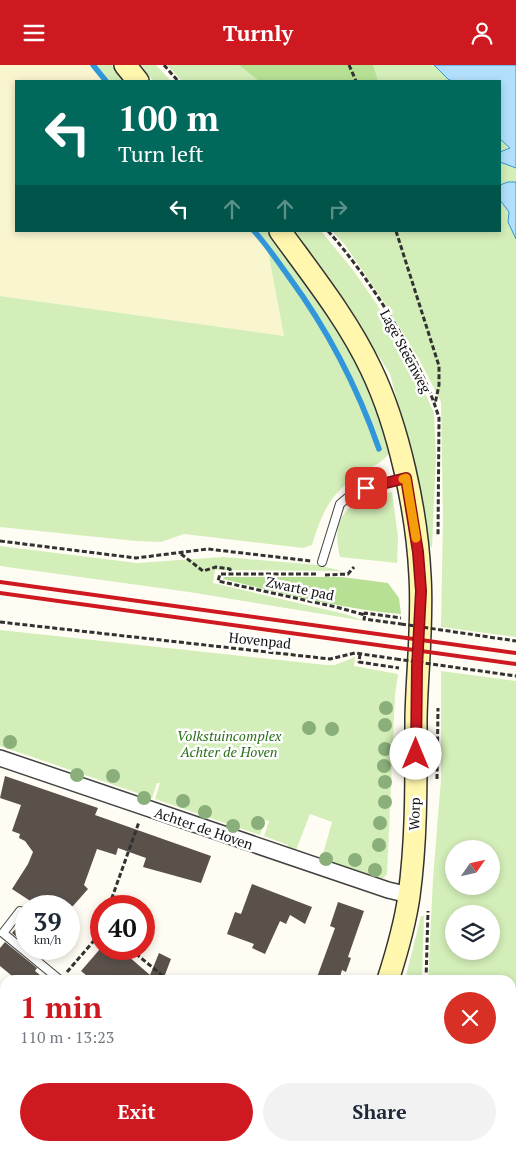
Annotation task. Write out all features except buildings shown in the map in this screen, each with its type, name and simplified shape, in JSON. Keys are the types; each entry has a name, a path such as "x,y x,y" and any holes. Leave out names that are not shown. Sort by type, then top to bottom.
{"street":[{"path":"125,65 137,80"},
{"name":"Worp","path":"281,232 361,350 380,390 406,478 415,527 414,574 422,609 417,667 414,832 418,900 402,931 389,975"},
{"name":"Achter de Hoven","path":"0,758 418,900"}],"lane":[{"path":"322,562 340,503 353,493 406,478"},
{"path":"15,918 4,933 15,942"},
{"path":"36,960 54,975"}],"path":[{"path":"164,65 177,80"},
{"path":"349,65 356,80"},
{"name":"Lage Steenweg","path":"329,232 368,283 420,370 435,405 439,418 438,538"},
{"path":"396,232 439,366 439,385 435,405"},
{"name":"Zwarte pad","path":"0,541 136,558 208,549 322,562"},
{"path":"181,553 203,571 225,567 230,569 231,574"},
{"name":"Zwarte pad","path":"354,567 348,574 220,574 218,581 365,614 406,619"},
{"name":"Zwarte pad","path":"365,614 364,619 516,641"},
{"name":"Hovenpad","path":"0,622 330,659 360,654 516,676"},
{"path":"360,654 359,662 402,668"},
{"path":"113,895 144,807"},
{"path":"418,900 426,975"},
{"path":"64,975 90,944"},
{"path":"143,960 162,975"}],"shaded area":[{"path":"0,65 90,65 101,80 15,80 15,232 251,232 268,251 284,336 0,296"}],"green space":[{"path":"90,65 112,65 125,80 101,80"},
{"path":"141,65 156,65 170,80 152,80"},
{"path":"167,65 516,65 516,637 441,627 443,518 441,402 419,359 384,302 345,245 333,232 501,232 501,80 181,80"},
{"path":"239,65 373,65 378,80 258,80"},
{"path":"251,232 270,232 322,302 356,359 376,406 391,451 382,461 353,479 336,494 320,521 312,545 303,548 184,534 161,542 136,541 0,527 0,296 284,336 268,251"},
{"path":"292,232 322,232 353,270 376,303 410,359 434,413 436,456 432,548 428,544 415,467 390,374 355,319"},
{"path":"392,492 398,537 397,563 340,557 337,542 338,529 341,519 347,510 365,499"},
{"path":"0,546 137,563 223,557 318,565 342,571 215,570 213,583 345,614 365,621 189,592 0,566"},
{"path":"224,577 342,577 388,583 399,598 401,614 312,600 223,579"},
{"name":"Volkstuincomplex Achter de Hoven","path":"0,630 326,665 335,665 355,657 354,666 398,674 395,695 387,874 381,880 321,861 332,822 310,814 294,855 286,853 288,845 264,836 269,821 265,820 260,835 155,799 160,783 157,783 152,798 0,746"},
{"path":"441,671 516,681 516,975 428,975 441,779"},
{"path":"421,916 424,916 422,975 406,975"}],"water":[{"path":"434,65 516,65 516,168 501,162 501,152 510,148 501,140 501,80 449,80"},
{"path":"516,182 516,239 508,222 509,212 501,201 501,185"}],"waterway":[{"path":"93,65 105,80"},
{"path":"255,232 303,297 329,338 361,403 379,449"}],"railway":[{"path":"0,582 516,653"},
{"path":"0,593 516,664"}],"slow traffic":[{"path":"403,479 406,478 416,538"}],"route":[{"path":"366,488 406,478 411,504 418,552 422,609 419,623 417,667 416,754"}]}
